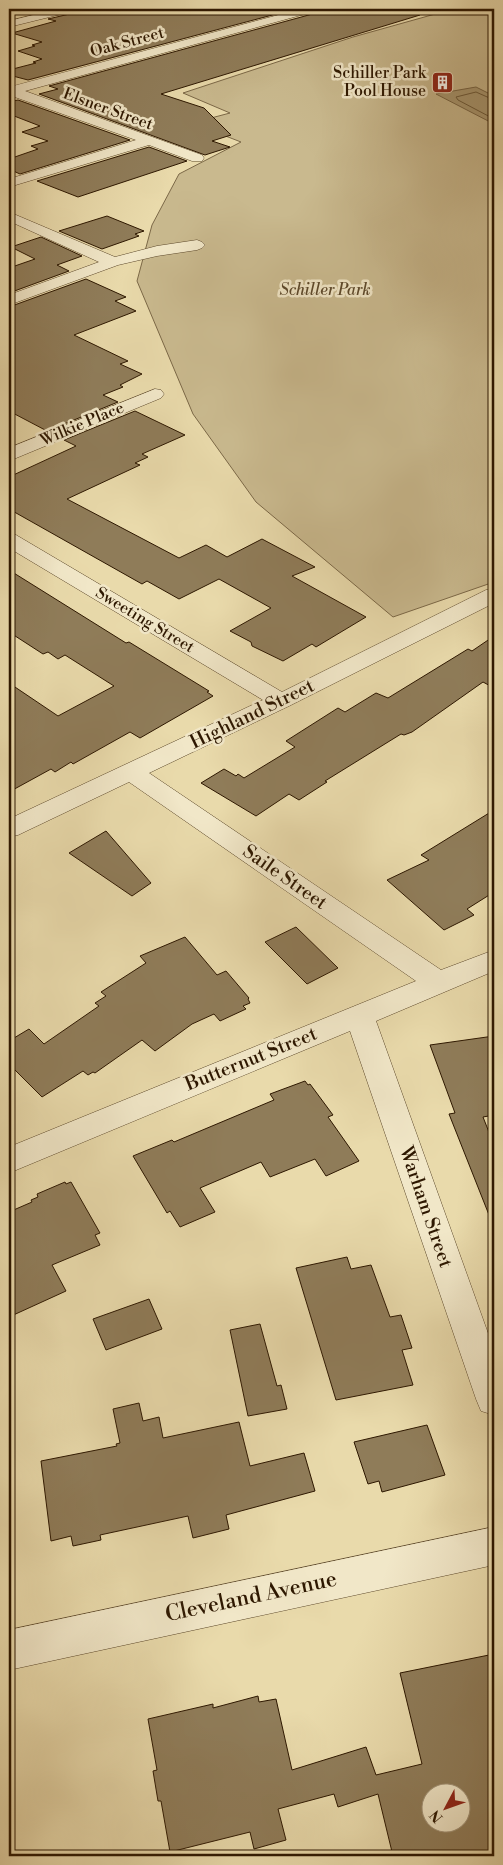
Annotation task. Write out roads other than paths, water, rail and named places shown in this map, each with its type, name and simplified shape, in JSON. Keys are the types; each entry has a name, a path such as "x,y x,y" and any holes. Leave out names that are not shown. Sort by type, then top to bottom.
{"street":[{"path":"9,24 70,9"},
{"name":"Oak Street","path":"9,90 312,9"},
{"path":"251,13 269,20"},
{"name":"Elsner Street","path":"9,90 197,158"},
{"path":"9,183 148,140"},
{"path":"9,216 113,262"},
{"path":"9,300 113,262 158,251 197,245"},
{"name":"Wilkie Place","path":"9,455 155,394"},
{"name":"Sweeting Street","path":"9,539 281,701"},
{"name":"Highland Street","path":"9,829 281,701 494,595"},
{"name":"Saile Street","path":"132,772 439,983"},
{"name":"Butternut Street","path":"9,1160 494,960"},
{"name":"Warham Street","path":"359,1015 494,1399"},
{"name":"Cleveland Avenue","path":"9,1650 494,1546"}],"water":[{"path":"476,87 494,96 494,124 436,94"}],"place":[{"name":"Schiller Park Pool House","path":"442,82"}],"park label":[{"name":"Schiller Park","path":"325,290"}]}
